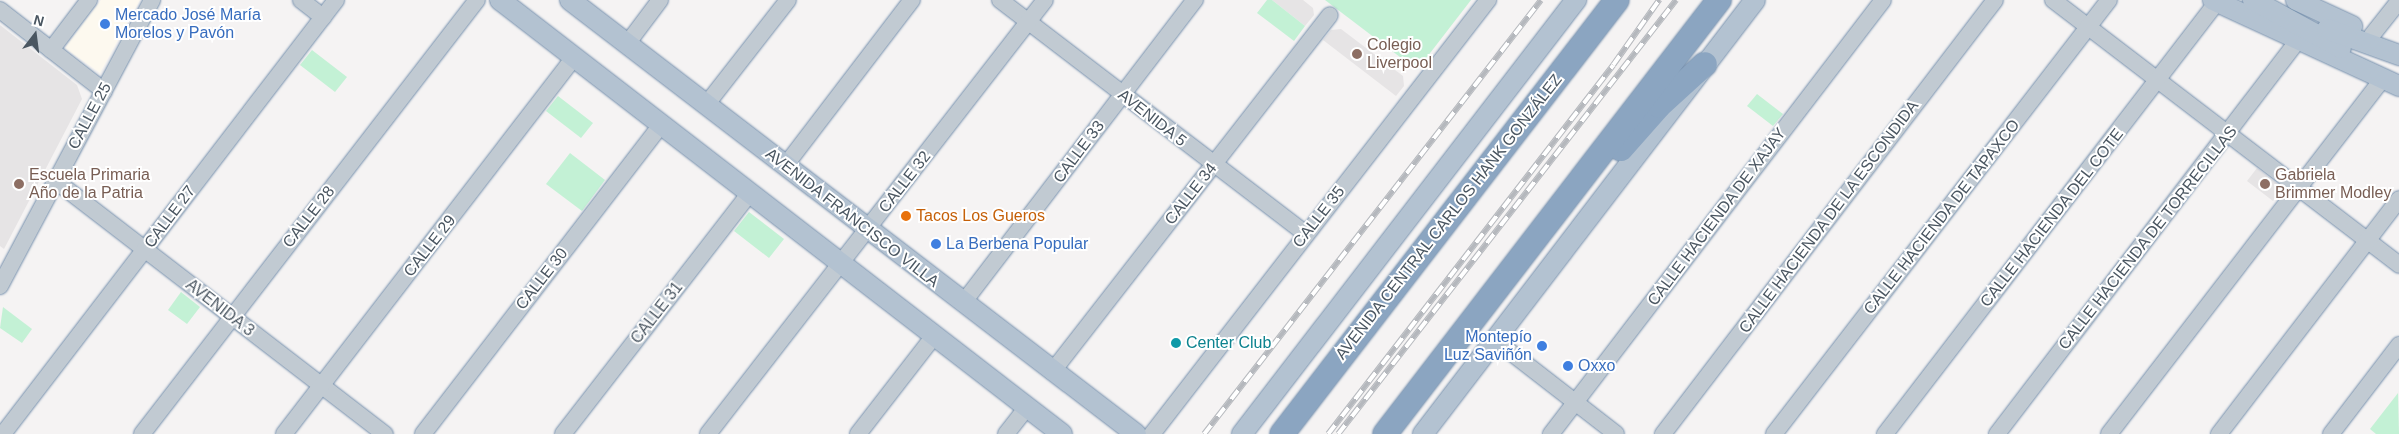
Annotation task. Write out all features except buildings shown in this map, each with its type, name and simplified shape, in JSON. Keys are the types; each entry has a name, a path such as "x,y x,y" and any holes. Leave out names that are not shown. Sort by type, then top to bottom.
{"highway":[{"name":"AVENIDA CENTRAL CARLOS HANK GONZÁLEZ","path":"1282,434 1617,0"},
{"path":"1385,434 1718,0"},
{"path":"1568,197 1604,169 1659,106 1705,64"}],"main road":[{"path":"500,0 1062,434"},
{"name":"AVENIDA FRANCISCO VILLA","path":"570,0 1052,372 1136,434"},
{"name":"AVENIDA CENTRAL CARLOS HANK GONZÁLEZ","path":"1242,434 1576,0"},
{"path":"1423,434 1755,0"},
{"path":"2215,1 2298,41 2391,82"},
{"path":"2306,2 2399,48"},
{"path":"2261,4 2332,42 2391,82"},
{"path":"2261,4 2399,55"}],"street":[{"path":"51,50 89,0"},
{"name":"CALLE 25","path":"0,286 4,267 56,181 152,0"},
{"path":"300,0 323,17"},
{"name":"CALLE 27","path":"3,434 336,0"},
{"name":"CALLE 28","path":"142,434 477,0"},
{"path":"627,44 660,0"},
{"path":"706,105 788,0"},
{"path":"785,166 912,0"},
{"name":"AVENIDA 5","path":"1000,0 1213,166 1306,234"},
{"name":"CALLE 32","path":"708,434 1045,0"},
{"name":"CALLE 33","path":"963,303 1195,0"},
{"name":"CALLE 35","path":"1152,434 1488,0"},
{"name":"CALLE HACIENDA DE XAJAY","path":"1551,434 1883,0"},
{"name":"CALLE HACIENDA DE LA ESCONDIDA","path":"1663,434 1995,0"},
{"path":"2053,0 2399,265"},
{"name":"CALLE HACIENDA DE TAPAXCO","path":"1774,434 2109,0"},
{"name":"CALLE HACIENDA DEL COTE","path":"1886,434 2158,81 2215,1"},
{"path":"2372,35 2399,1"},
{"path":"0,10 104,91"},
{"name":"CALLE 34","path":"1052,372 1330,15"},
{"name":"CALLE HACIENDA DE TORRECILLAS","path":"1997,434 2298,41"},
{"name":"CALLE 29","path":"284,434 574,57"},
{"path":"2109,434 2298,188 2391,82"},
{"name":"CALLE 30","path":"423,434 662,124"},
{"name":"AVENIDA 3","path":"56,181 385,434"},
{"name":"CALLE 31","path":"563,434 750,193"},
{"path":"2219,434 2399,199"},
{"path":"858,434 934,336"},
{"path":"1495,340 1616,434"},
{"path":"2331,434 2399,345"},
{"path":"1006,434 1027,407"}],"shaded area":[{"name":"Mercado José María Morelos y Pavón","path":"101,0 140,0 100,73 65,48"},
{"path":"1272,0 1303,0 1313,8 1314,15 1305,26"},
{"name":"Escuela Primaria Año de la Patria","path":"0,25 77,85 82,99 4,249 0,246"},
{"name":"Colegio Liverpool","path":"1341,29 1403,76 1404,86 1396,96 1323,40 1331,30"},
{"name":"Gabriela Brimmer Modley","path":"2257,168 2283,188 2273,201 2247,181"}],"green space":[{"path":"1267,0 1272,0 1305,26 1294,41 1257,13"},
{"path":"1325,0 1471,0 1417,70"},
{"path":"312,50 347,77 335,92 300,65"},
{"path":"1757,94 1783,114 1773,126 1747,106"},
{"path":"558,96 593,123 581,138 546,111"},
{"path":"570,153 605,180 582,211 546,184"},
{"path":"749,212 784,239 769,258 734,231"},
{"path":"181,292 200,307 187,324 168,310"},
{"path":"3,307 32,329 22,343 0,328"},
{"path":"2398,393 2399,434 2376,434 2370,429"}],"railway":[{"path":"1204,434 1541,0"},
{"path":"1328,434 1613,65 1659,0"},
{"path":"1338,434 1676,0"}],"place":[{"name":"Mercado José María Morelos y Pavón","path":"105,24"},
{"name":"Colegio Liverpool","path":"1357,54"},
{"name":"Escuela Primaria Año de la Patria","path":"19,184"},
{"name":"Gabriela Brimmer Modley","path":"2265,184"},
{"name":"Tacos Los Gueros","path":"906,216"},
{"name":"La Berbena Popular","path":"936,244"},
{"name":"Center Club","path":"1176,343"},
{"name":"Montepío Luz Saviñón","path":"1542,346"},
{"name":"Oxxo","path":"1568,366"}]}
